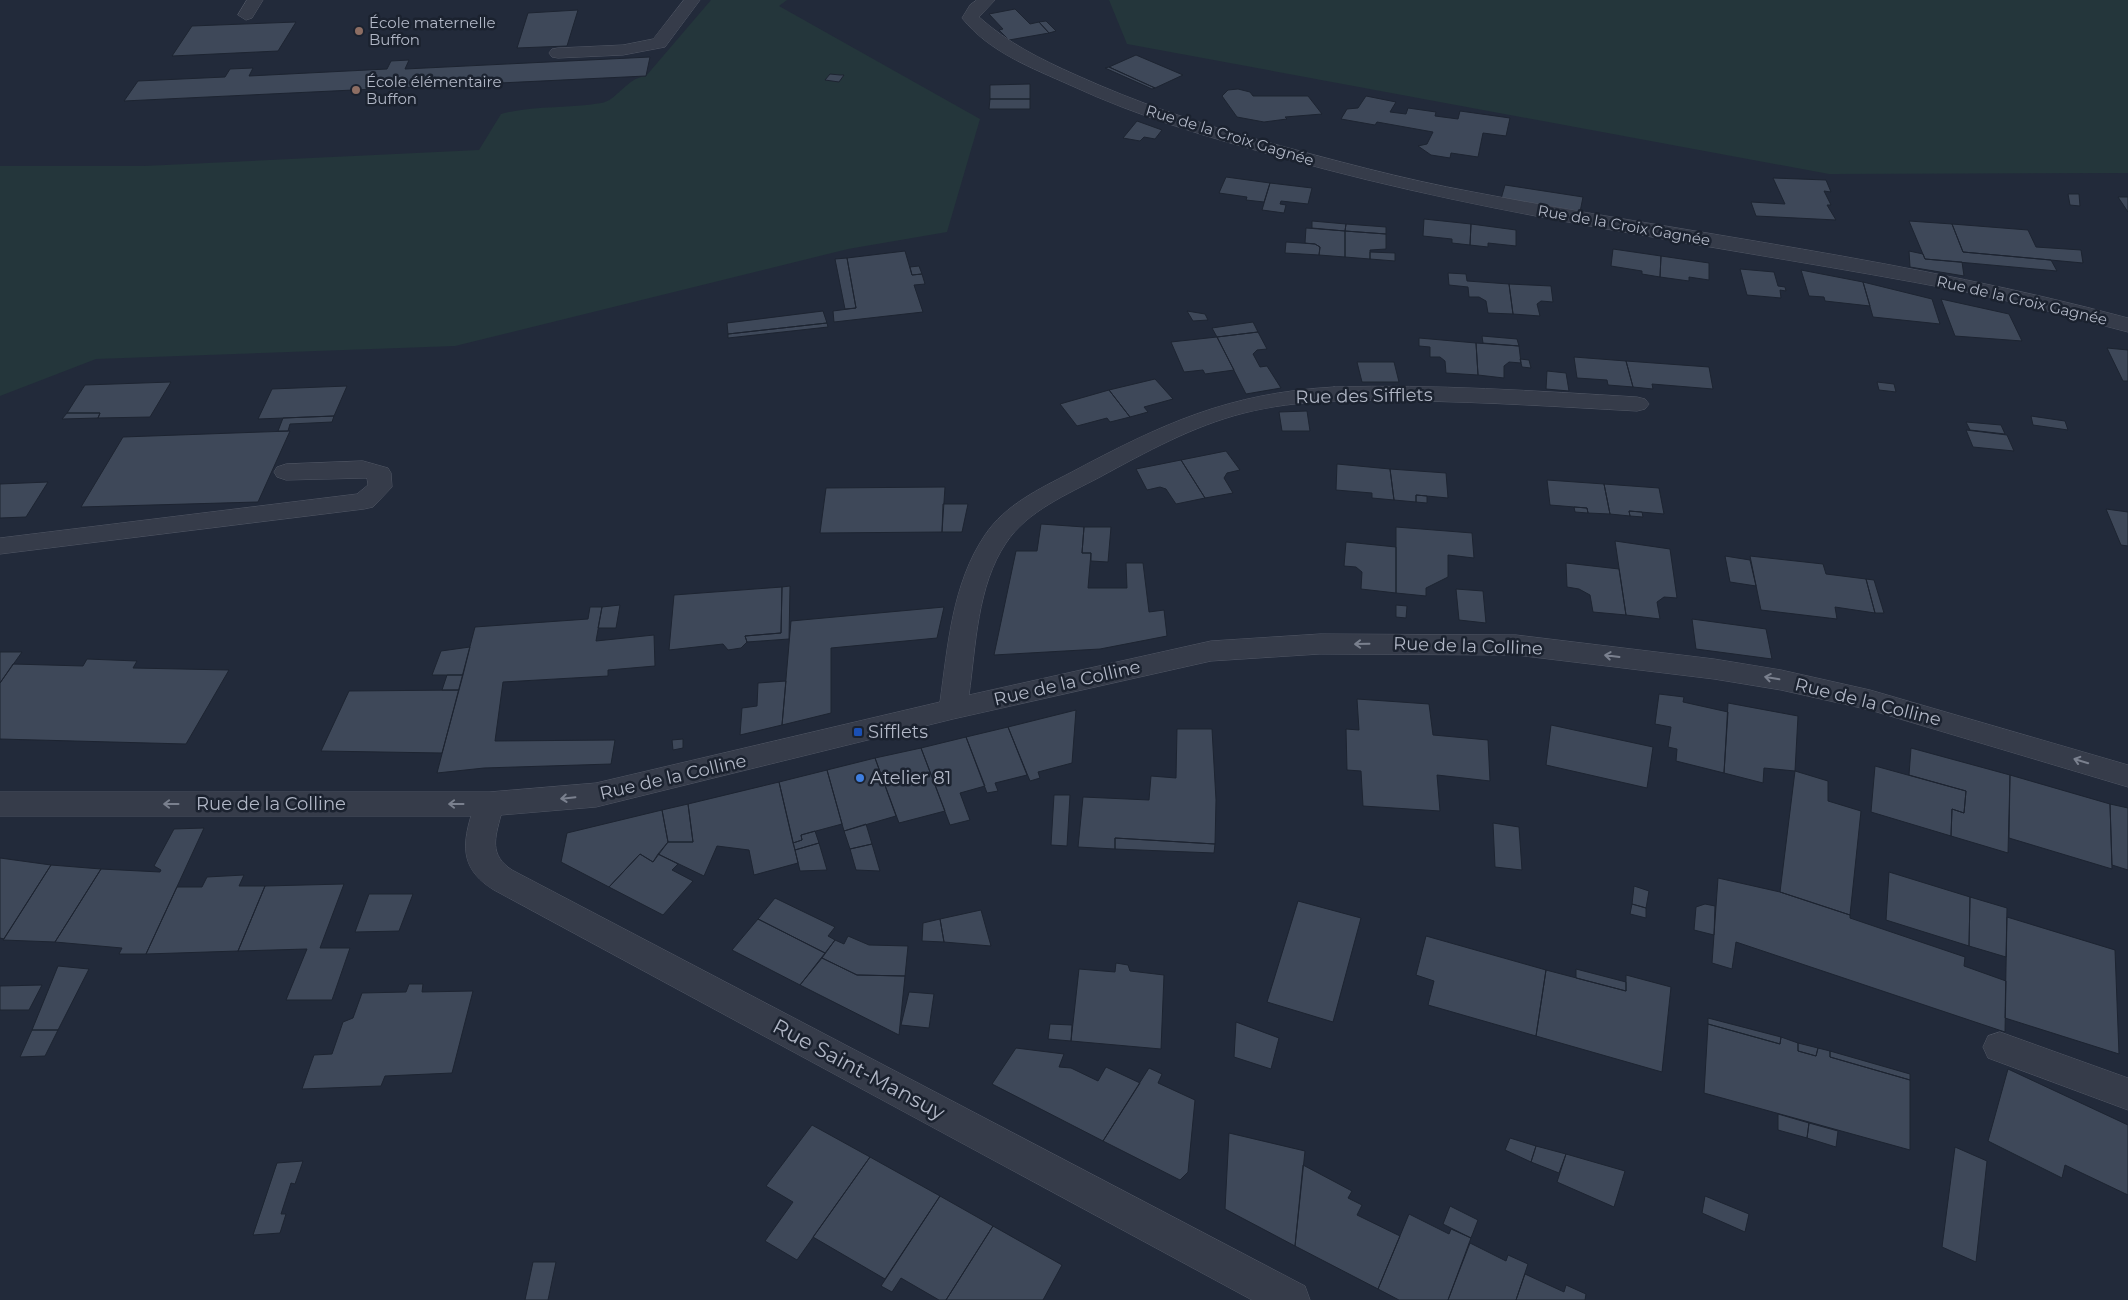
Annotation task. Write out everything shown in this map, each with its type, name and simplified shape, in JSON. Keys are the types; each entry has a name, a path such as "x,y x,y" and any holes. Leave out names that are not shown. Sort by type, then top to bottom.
{"street":[{"path":"246,15 255,0"},
{"path":"558,53 623,50 659,42 692,0"},
{"name":"Rue de la Croix Gagnée","path":"987,0 976,8 970,18 990,36 1020,56 1057,71 1125,104 1202,129 1417,187 1958,284 2043,302 2128,325"},
{"name":"Rue des Sifflets","path":"953,709 966,622 974,585 996,538 1026,508 1120,457 1174,431 1236,408 1294,396 1348,392 1637,404"},
{"path":"0,546 364,501 380,486 379,473 363,469 286,472"},
{"name":"Rue de la Colline","path":"0,804 489,804 540,802 621,791 953,709 1210,650 1320,644 1451,643 1516,645 1714,669 1781,680 1870,700 2128,776"},
{"name":"Rue Saint-Mansuy","path":"489,804 483,826 480,855 488,869 505,881 1291,1300"},
{"path":"2000,1047 2128,1094"}],"shaded area":[{"path":"711,0 787,0 779,6 980,119 947,232 848,249 455,346 96,359 0,396 0,166 144,166 479,150 501,114 526,109 589,105 601,103 612,98 633,81 646,76"},
{"path":"1109,0 2128,0 2128,173 1829,174 1127,44"}],"building":[{"path":"1015,9 1030,24 1039,22 1049,33 1009,40 999,30 1003,29 989,14"},
{"path":"578,10 567,46 517,48 528,13"},
{"path":"1046,21 1056,31 1049,33 1039,22"},
{"path":"296,22 278,51 172,56 192,26"},
{"path":"1136,55 1183,75 1155,88 1109,67"},
{"path":"650,57 646,76 124,101 138,81 225,77 230,69 253,68 249,76 387,69 391,61 409,60 405,69"},
{"path":"1109,67 1155,88 1152,89 1105,68"},
{"path":"830,74 844,75 839,82 825,80"},
{"path":"1030,84 1030,99 990,99 990,85"},
{"path":"1238,89 1250,92 1253,96 1308,96 1322,114 1285,117 1287,119 1264,122 1237,117 1222,96 1228,90"},
{"path":"1366,96 1396,102 1390,112 1406,114 1408,108 1436,112 1435,116 1458,119 1460,111 1510,118 1506,136 1483,133 1478,157 1451,153 1450,158 1431,155 1418,146 1427,144 1433,132 1377,122 1375,125 1341,119 1347,109 1358,108"},
{"path":"990,99 1030,99 1030,109 989,109"},
{"path":"1137,121 1162,130 1155,139 1144,137 1140,141 1123,138"},
{"path":"1226,177 1270,183 1264,202 1246,200 1247,197 1219,193"},
{"path":"1773,178 1826,180 1831,192 1824,191 1831,205 1827,205 1836,220 1756,216 1751,202 1785,204"},
{"path":"1270,183 1312,188 1308,204 1281,201 1280,204 1286,205 1284,213 1262,210"},
{"path":"1505,185 1583,197 1580,212 1501,199"},
{"path":"2068,194 2079,194 2080,206 2070,205"},
{"path":"2118,197 2128,197 2128,212"},
{"path":"1424,219 1471,224 1470,245 1452,243 1452,239 1423,236"},
{"path":"1312,221 1346,224 1345,231 1312,228"},
{"path":"1909,221 1952,224 1963,252 2051,260 2057,271 1925,259"},
{"path":"1346,224 1386,227 1386,234 1345,231"},
{"path":"1471,224 1516,230 1516,246 1488,243 1488,247 1470,245"},
{"path":"1952,224 2028,230 2036,247 2081,250 2083,263 1963,252"},
{"path":"1306,228 1345,231 1345,257 1319,255 1320,247 1315,244 1305,243"},
{"path":"1345,231 1386,234 1386,249 1370,250 1370,259 1345,257"},
{"path":"1286,242 1315,244 1320,247 1319,255 1285,253"},
{"path":"1613,249 1661,256 1660,277 1642,274 1642,271 1611,266"},
{"path":"905,251 912,275 922,274 925,284 914,285 923,312 834,322 833,311 856,308 847,258"},
{"path":"1909,251 1923,254 1925,259 1962,262 1964,276 1910,267"},
{"path":"1370,252 1395,253 1395,261 1370,259"},
{"path":"1661,256 1709,263 1709,280 1689,277 1689,281 1660,277"},
{"path":"847,258 856,308 845,309 835,259"},
{"path":"919,266 922,274 912,275 910,267"},
{"path":"1740,269 1774,272 1778,286 1785,287 1786,291 1780,290 1781,298 1747,295"},
{"path":"1801,270 1863,282 1870,306 1825,301 1824,297 1809,296"},
{"path":"1448,273 1466,274 1467,281 1509,284 1513,314 1488,313 1486,301 1479,297 1469,297 1468,287 1449,285"},
{"path":"1863,282 1932,299 1940,324 1873,317"},
{"path":"1509,284 1551,286 1553,302 1541,301 1537,304 1540,316 1513,314"},
{"path":"1941,299 2009,314 2022,341 1955,336"},
{"path":"823,311 827,323 728,334 727,323"},
{"path":"1187,311 1205,314 1208,320 1193,321"},
{"path":"1253,322 1258,332 1217,337 1212,328"},
{"path":"827,323 828,327 728,338 728,334"},
{"path":"1258,332 1267,349 1257,350 1253,354 1260,367 1267,366 1281,388 1246,394 1217,337"},
{"path":"1482,336 1517,339 1519,346 1483,343"},
{"path":"1217,337 1234,370 1205,374 1203,370 1184,372 1171,342"},
{"path":"1419,338 1476,343 1478,375 1446,373 1445,361 1440,357 1430,357 1430,347 1419,346"},
{"path":"1476,343 1519,346 1521,363 1509,362 1504,366 1504,378 1478,375"},
{"path":"2107,348 2128,350 2128,381 2123,381"},
{"path":"1574,357 1626,361 1633,387 1608,385 1607,380 1577,378"},
{"path":"1520,359 1529,360 1531,368 1522,367"},
{"path":"1626,361 1709,367 1713,389 1652,384 1653,389 1633,387"},
{"path":"1357,362 1394,362 1399,382 1362,382"},
{"path":"1547,371 1566,373 1569,391 1546,389"},
{"path":"1155,379 1173,399 1144,407 1148,412 1130,417 1109,390"},
{"path":"171,382 150,417 98,418 100,413 67,413 85,385"},
{"path":"1877,382 1894,384 1896,392 1879,390"},
{"path":"347,386 334,416 258,419 272,389"},
{"path":"1109,390 1130,417 1110,422 1107,418 1077,426 1060,404"},
{"path":"1307,411 1310,431 1282,431 1279,412"},
{"path":"67,413 100,413 98,418 62,419"},
{"path":"334,416 332,422 290,424 288,431 278,431 283,418"},
{"path":"2031,416 2065,421 2068,430 2033,425"},
{"path":"1966,422 2001,425 2005,434 1970,430"},
{"path":"1966,430 2007,435 2014,451 1973,447"},
{"path":"290,431 258,502 81,507 123,437"},
{"path":"1226,451 1240,470 1227,473 1224,478 1233,493 1205,498 1181,460"},
{"path":"1181,460 1205,498 1176,504 1166,489 1160,487 1147,490 1136,469"},
{"path":"1337,464 1390,469 1394,500 1372,498 1372,493 1336,490"},
{"path":"1390,469 1446,473 1448,498 1416,495 1416,502 1394,500"},
{"path":"1547,480 1604,484 1610,514 1588,513 1587,508 1550,505"},
{"path":"48,482 26,517 0,518 0,484"},
{"path":"1604,484 1659,488 1664,514 1629,511 1630,516 1610,514"},
{"path":"945,487 942,532 820,533 826,488"},
{"path":"1416,495 1427,496 1427,503 1416,502"},
{"path":"943,504 968,504 962,532 942,532"},
{"path":"1574,507 1587,508 1588,513 1575,512"},
{"path":"2106,509 2128,512 2128,546 2121,545"},
{"path":"1629,511 1642,512 1643,517 1630,516"},
{"path":"1041,524 1084,527 1082,553 1091,553 1088,588 1127,588 1126,563 1143,563 1149,612 1164,610 1167,636 1100,649 994,655 1016,551 1037,551"},
{"path":"1084,527 1111,527 1108,562 1091,561 1091,553 1082,553"},
{"path":"1396,527 1472,533 1474,558 1448,555 1448,577 1426,588 1426,596 1396,593"},
{"path":"1615,541 1670,549 1677,598 1664,597 1657,602 1660,619 1626,615"},
{"path":"1346,542 1396,547 1396,593 1361,589 1362,572 1356,567 1344,566"},
{"path":"1725,556 1750,560 1756,586 1730,582"},
{"path":"1750,556 1823,564 1826,574 1866,579 1875,613 1835,607 1837,619 1761,610"},
{"path":"1566,563 1619,569 1626,615 1593,612 1590,595 1579,589 1567,587"},
{"path":"1866,579 1874,580 1884,613 1875,613"},
{"path":"790,586 789,639 747,642 745,636 781,633 782,587"},
{"path":"782,587 781,633 745,636 747,642 741,648 728,650 723,644 669,650 674,595"},
{"path":"1456,589 1483,591 1486,623 1459,620"},
{"path":"620,605 616,628 598,628 602,607"},
{"path":"1396,605 1407,606 1406,618 1396,617"},
{"path":"590,607 602,607 596,641 654,635 655,666 608,670 608,676 503,682 495,741 615,740 611,764 484,768 437,773 475,627 588,619"},
{"path":"944,607 937,638 831,648 831,713 782,725 791,621"},
{"path":"1692,619 1766,629 1772,659 1696,649"},
{"path":"470,647 463,675 432,675 441,651"},
{"path":"0,652 22,652 0,683"},
{"path":"87,659 137,661 133,668 229,670 186,744 0,739 0,683 13,664 83,666"},
{"path":"447,675 463,675 459,690 442,690"},
{"path":"786,681 782,725 740,735 742,708 757,706 758,683"},
{"path":"459,690 442,753 321,751 349,691"},
{"path":"1659,694 1684,697 1683,702 1728,712 1724,773 1676,761 1677,749 1668,747 1671,727 1655,724"},
{"path":"1357,699 1429,704 1433,735 1488,740 1490,781 1437,775 1440,811 1363,806 1361,771 1347,770 1346,729 1359,730"},
{"path":"1728,703 1798,716 1795,771 1764,768 1763,783 1724,773"},
{"path":"1076,710 1072,763 1038,772 1040,778 1030,781 1008,727"},
{"path":"1551,725 1653,747 1647,788 1546,765"},
{"path":"1008,727 1027,775 995,783 998,791 987,793 966,737"},
{"path":"1177,729 1212,729 1216,800 1215,844 1115,838 1115,849 1078,847 1083,797 1149,800 1151,776 1176,778"},
{"path":"966,737 985,786 960,793 970,820 950,825 921,748"},
{"path":"683,739 683,748 673,750 672,740"},
{"path":"921,748 945,811 899,823 875,758"},
{"path":"1911,748 2010,775 2008,853 1951,836 1952,809 1964,813 1966,791 1909,775"},
{"path":"875,758 896,816 844,831 827,770"},
{"path":"1875,766 1966,791 1964,813 1952,809 1951,836 1871,812"},
{"path":"827,770 842,824 801,835 802,840 793,843 779,782"},
{"path":"1795,771 1828,781 1828,801 1861,811 1850,915 1780,892"},
{"path":"2010,775 2110,804 2112,869 2009,838"},
{"path":"779,782 798,863 754,875 749,850 717,846 704,876 658,854 668,842 693,842 688,804"},
{"path":"1054,795 1070,795 1067,846 1051,845"},
{"path":"688,804 693,842 668,842 662,810"},
{"path":"2110,804 2128,808 2128,870 2112,865"},
{"path":"662,810 668,842 653,862 640,854 609,887 561,862 567,833"},
{"path":"1493,823 1519,827 1522,870 1495,867"},
{"path":"866,824 872,844 850,849 844,831"},
{"path":"204,828 146,954 119,954 122,948 55,942 101,869 160,872 161,870 154,866 174,829"},
{"path":"815,831 819,843 795,850 793,843 802,840 801,835"},
{"path":"1115,838 1215,844 1214,853 1115,849"},
{"path":"819,843 827,870 800,871 795,850"},
{"path":"872,844 880,871 856,870 850,849"},
{"path":"640,854 653,862 658,854 678,864 672,870 693,881 663,915 609,887"},
{"path":"0,858 51,865 4,939 0,938"},
{"path":"51,865 101,869 55,942 3,940"},
{"path":"1889,872 1970,897 1969,946 1886,920"},
{"path":"244,875 239,886 265,886 238,951 146,954 177,887 202,887 207,877"},
{"path":"1718,878 1780,892 1850,915 1850,918 1965,957 1964,966 2006,981 2005,1032 1736,942 1732,969 1712,963"},
{"path":"344,884 320,948 350,948 332,1000 286,1000 307,949 238,951 265,886"},
{"path":"1634,886 1649,891 1646,908 1632,904"},
{"path":"369,894 413,894 399,931 355,932"},
{"path":"1970,897 2007,908 2006,957 1969,946"},
{"path":"775,898 835,927 828,936 835,940 825,953 758,919"},
{"path":"1298,901 1361,918 1333,1022 1267,1002"},
{"path":"1632,904 1646,908 1646,918 1630,914"},
{"path":"1705,904 1715,906 1714,935 1694,930 1696,907"},
{"path":"981,910 991,946 944,942 940,919"},
{"path":"2007,917 2115,950 2119,1054 2005,1018"},
{"path":"758,919 825,953 800,985 732,950"},
{"path":"940,919 944,942 922,941 923,923"},
{"path":"848,936 869,945 908,946 905,976 857,975 822,958 835,940 844,944"},
{"path":"1426,936 1546,970 1536,1036 1428,1005 1434,981 1416,975"},
{"path":"822,958 857,975 905,976 899,1035 800,985"},
{"path":"1116,963 1128,965 1130,971 1164,975 1161,1049 1071,1041 1079,969 1115,972"},
{"path":"58,966 89,969 58,1030 32,1030"},
{"path":"1576,969 1626,982 1626,991 1576,978"},
{"path":"1546,970 1626,991 1626,975 1671,987 1662,1072 1536,1036"},
{"path":"409,984 423,984 422,992 473,991 452,1073 385,1076 381,1086 302,1089 314,1055 332,1054 343,1022 353,1018 362,993 406,992"},
{"path":"42,985 29,1010 0,1010 0,986"},
{"path":"909,992 934,994 929,1028 901,1025"},
{"path":"1708,1018 1781,1037 1780,1044 1708,1024"},
{"path":"1236,1022 1279,1038 1271,1069 1234,1057"},
{"path":"1050,1024 1072,1025 1071,1041 1048,1039"},
{"path":"1708,1024 1780,1044 1781,1037 1798,1043 1798,1051 1816,1056 1818,1048 1830,1051 1830,1057 1910,1080 1910,1150 1704,1093"},
{"path":"32,1030 58,1030 45,1056 20,1057"},
{"path":"1798,1043 1818,1048 1816,1056 1798,1051"},
{"path":"1016,1048 1064,1054 1059,1067 1071,1068 1098,1081 1106,1067 1140,1083 1103,1141 992,1084"},
{"path":"1830,1051 1910,1074 1910,1080 1830,1057"},
{"path":"1149,1068 1162,1074 1158,1083 1195,1100 1188,1172 1180,1180 1103,1141"},
{"path":"2008,1069 2128,1125 2128,1195 2065,1165 2062,1178 1988,1141"},
{"path":"1778,1114 1809,1123 1807,1138 1778,1130"},
{"path":"1809,1123 1838,1131 1836,1147 1807,1138"},
{"path":"812,1125 870,1157 797,1260 765,1241 793,1202 766,1186"},
{"path":"1229,1133 1305,1151 1295,1246 1225,1209"},
{"path":"1510,1138 1536,1146 1531,1162 1505,1150"},
{"path":"1536,1146 1566,1154 1559,1173 1531,1162"},
{"path":"1955,1147 1987,1161 1976,1262 1942,1247"},
{"path":"1566,1154 1625,1171 1614,1207 1557,1182"},
{"path":"870,1157 940,1196 885,1279 813,1237"},
{"path":"303,1161 295,1184 291,1183 281,1214 286,1214 280,1233 253,1235 277,1163"},
{"path":"1303,1165 1352,1191 1348,1198 1362,1205 1357,1215 1400,1236 1378,1289 1295,1246"},
{"path":"940,1196 993,1226 946,1300 939,1300 901,1278 892,1292 881,1286"},
{"path":"1705,1196 1749,1214 1745,1232 1702,1213"},
{"path":"1450,1206 1478,1220 1471,1238 1443,1224"},
{"path":"1409,1214 1449,1234 1451,1229 1471,1238 1448,1300 1399,1300 1378,1289"},
{"path":"993,1226 1062,1265 1043,1300 946,1300"},
{"path":"1470,1243 1506,1261 1508,1255 1528,1264 1516,1300 1448,1300"},
{"path":"533,1262 556,1262 548,1300 525,1300"},
{"path":"1525,1274 1564,1292 1566,1285 1586,1294 1585,1300 1516,1300"}],"place":[{"name":"École maternelle Buffon","path":"359,31"},
{"name":"École élémentaire Buffon","path":"356,90"},
{"name":"Sifflets","path":"858,732"},
{"name":"Atelier 81","path":"860,778"}]}
